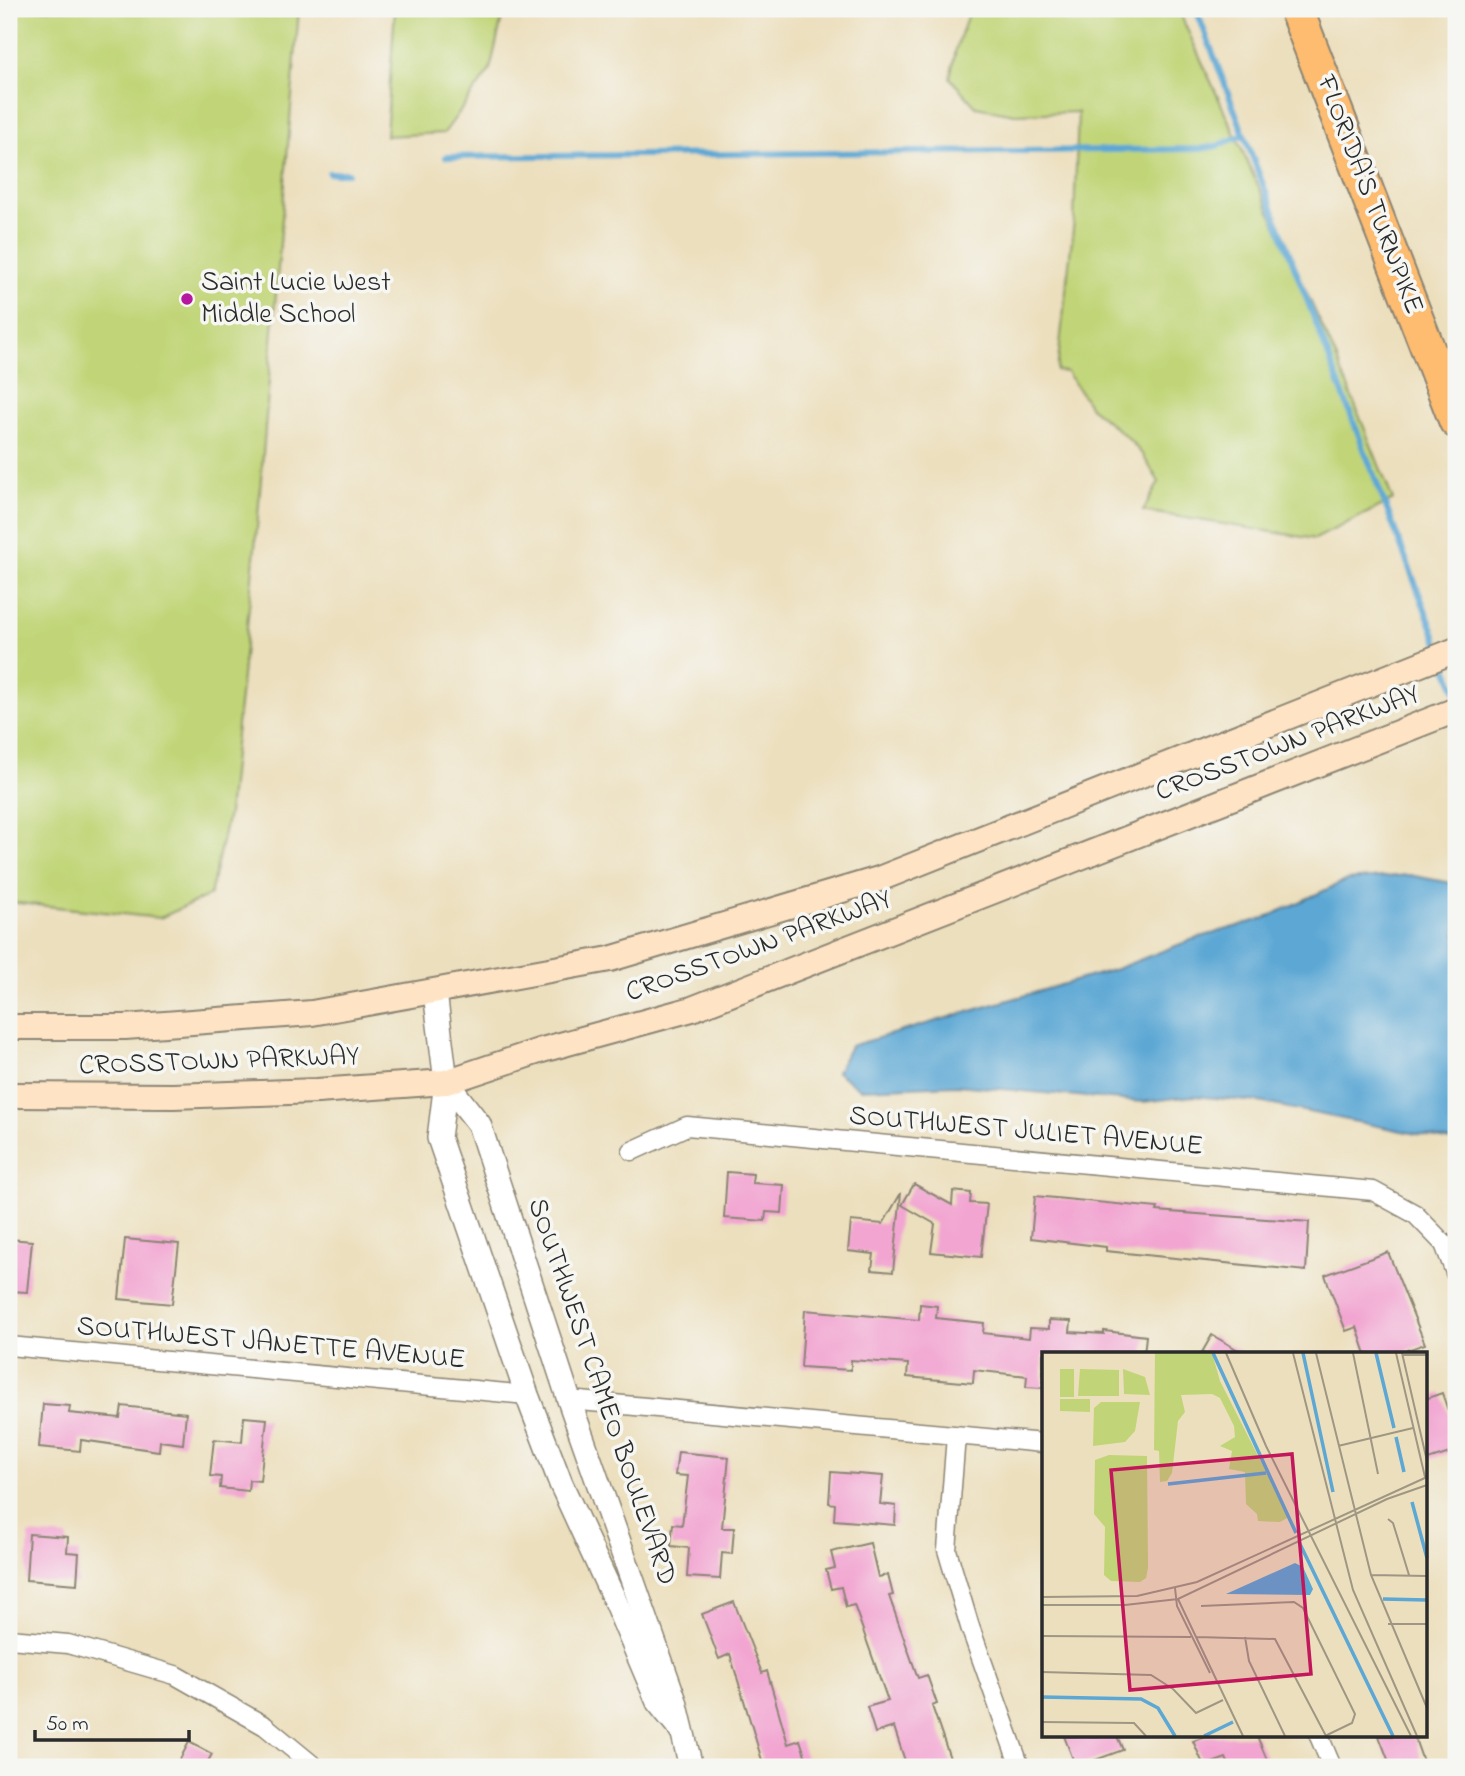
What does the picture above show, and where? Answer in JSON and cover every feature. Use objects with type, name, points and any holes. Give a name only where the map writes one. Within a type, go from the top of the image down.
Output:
[{"type":"highway","name":"FLORIDA'S TURNPIKE","points":[[1296,9],[1456,421]]},
{"type":"main road","name":"CROSSTOWN PARKWAY","points":[[9,1027],[125,1027],[312,1013],[610,960],[878,879],[1456,650]]},
{"type":"main road","name":"CROSSTOWN PARKWAY","points":[[9,1095],[199,1095],[317,1091],[446,1082],[542,1050],[692,1009],[1456,710]]},
{"type":"street","name":"SOUTHWEST CAMEO BOULEVARD","points":[[435,992],[446,1082],[439,1138],[527,1395],[561,1484],[658,1702],[681,1730]]},
{"type":"street","name":"SOUTHWEST CAMEO BOULEVARD","points":[[446,1082],[479,1124],[569,1400],[675,1701],[691,1767]]},
{"type":"street","name":"SOUTHWEST JULIET AVENUE","points":[[632,1151],[687,1126],[1373,1191],[1415,1214],[1444,1244],[1456,1275]]},
{"type":"street","name":"SOUTHWEST JANETTE AVENUE","points":[[9,1346],[527,1395]]},
{"type":"street","points":[[569,1400],[1042,1444]]},
{"type":"street","points":[[956,1436],[947,1550],[970,1626],[1020,1767]]},
{"type":"street","points":[[9,1639],[68,1644],[175,1675],[265,1726],[290,1744],[314,1767]]},
{"type":"street","points":[[1320,1738],[1332,1767]]},
{"type":"green space","name":"Saint Lucie West Middle School","points":[[9,9],[299,9],[257,528],[228,814],[210,895],[160,918],[9,902]]},
{"type":"green space","points":[[395,9],[504,9],[490,70],[444,133],[386,136]]},
{"type":"green space","points":[[970,9],[1178,9],[1335,355],[1393,500],[1315,539],[1143,511],[1159,482],[1142,454],[1127,437],[1090,407],[1067,372],[1057,371],[1074,220],[1078,112],[1015,114],[976,107],[950,78],[956,49]]},
{"type":"water","points":[[1409,875],[1451,883],[1456,891],[1456,1142],[1259,1102],[1193,1096],[1143,1102],[957,1085],[860,1089],[837,1072],[850,1046],[1116,969],[1191,940],[1265,918],[1347,880]]},
{"type":"building","points":[[727,1172],[753,1174],[752,1183],[784,1185],[782,1213],[766,1212],[765,1221],[724,1218]]},
{"type":"building","points":[[914,1184],[952,1205],[953,1191],[971,1193],[970,1203],[987,1204],[981,1257],[931,1252],[935,1224],[902,1205]]},
{"type":"building","points":[[901,1193],[893,1272],[872,1270],[874,1254],[848,1251],[851,1221],[883,1224]]},
{"type":"building","points":[[1035,1196],[1158,1208],[1157,1211],[1309,1222],[1306,1271],[1106,1251],[1106,1247],[1031,1238]]},
{"type":"building","points":[[9,1239],[32,1241],[27,1292],[9,1291]]},
{"type":"building","points":[[125,1239],[179,1244],[172,1304],[119,1299]]},
{"type":"building","points":[[1388,1252],[1425,1344],[1407,1350],[1408,1352],[1365,1352],[1357,1327],[1346,1331],[1325,1275]]},
{"type":"building","points":[[920,1304],[937,1306],[936,1318],[984,1323],[983,1333],[1029,1338],[1030,1328],[1049,1329],[1049,1320],[1071,1321],[1070,1332],[1104,1334],[1104,1331],[1146,1336],[1144,1352],[1042,1352],[1042,1388],[1026,1387],[1027,1376],[974,1370],[973,1383],[907,1377],[908,1364],[851,1360],[851,1370],[801,1367],[805,1310],[919,1320]]},
{"type":"building","points":[[1212,1335],[1242,1352],[1202,1352]]},
{"type":"building","points":[[1442,1393],[1456,1434],[1456,1451],[1426,1461],[1426,1399]]},
{"type":"building","points":[[43,1404],[70,1406],[69,1413],[120,1418],[122,1406],[186,1413],[183,1444],[160,1441],[159,1451],[81,1440],[80,1451],[39,1447]]},
{"type":"building","points":[[244,1417],[267,1419],[260,1481],[249,1480],[248,1491],[220,1488],[221,1477],[210,1476],[214,1439],[242,1442]]},
{"type":"building","points":[[678,1452],[729,1457],[722,1528],[734,1528],[732,1554],[722,1553],[720,1579],[687,1577],[689,1548],[671,1546],[673,1524],[682,1525],[688,1476],[675,1475]]},
{"type":"building","points":[[831,1472],[883,1476],[880,1504],[896,1506],[895,1525],[834,1520],[835,1504],[829,1503]]},
{"type":"building","points":[[29,1534],[68,1537],[67,1552],[79,1553],[77,1584],[26,1580]]},
{"type":"building","points":[[870,1543],[878,1577],[888,1575],[893,1595],[889,1596],[918,1678],[927,1675],[937,1704],[932,1706],[953,1767],[907,1767],[894,1727],[875,1733],[867,1707],[888,1701],[854,1605],[846,1607],[841,1587],[831,1589],[826,1570],[835,1568],[831,1552]]},
{"type":"building","points":[[734,1602],[762,1673],[767,1671],[788,1744],[800,1740],[809,1767],[764,1767],[730,1654],[719,1659],[702,1614]]},
{"type":"building","points":[[1065,1738],[1118,1738],[1123,1750],[1076,1767]]},
{"type":"building","points":[[1202,1738],[1258,1738],[1270,1767],[1230,1767],[1226,1758],[1204,1766],[1193,1741]]},
{"type":"building","points":[[1380,1738],[1415,1738],[1425,1767],[1391,1767]]},
{"type":"building","points":[[189,1742],[212,1754],[205,1767],[176,1767]]},
{"type":"waterway","points":[[1196,9],[1441,651]]},
{"type":"waterway","points":[[446,157],[1200,149],[1217,146],[1243,135]]},
{"type":"waterway","points":[[329,173],[348,173]]},
{"type":"waterway","points":[[1445,661],[1456,692]]},
{"type":"place","name":"Saint Lucie West Middle School","points":[[187,299]]}]
